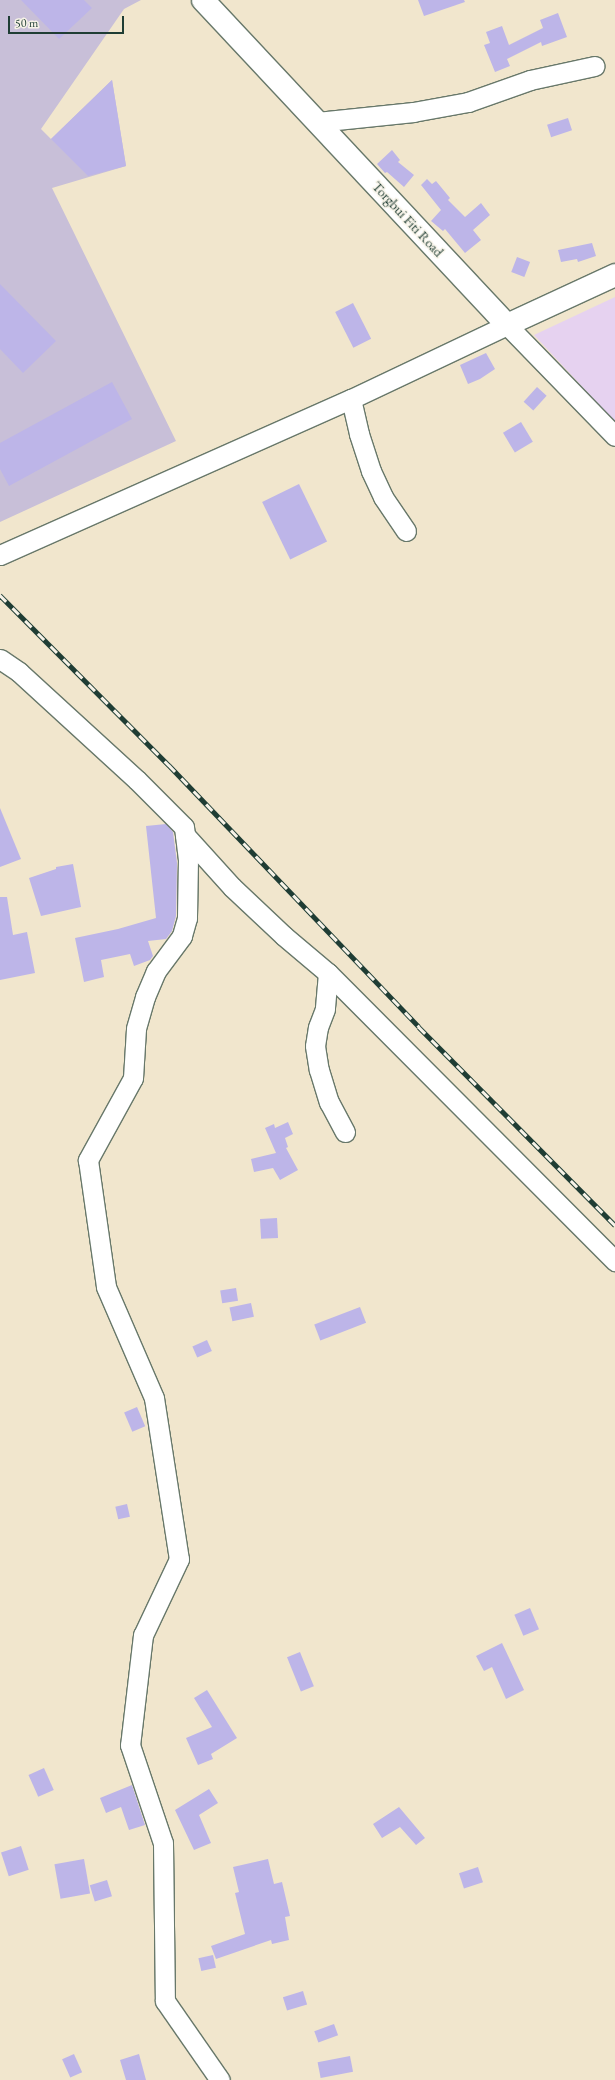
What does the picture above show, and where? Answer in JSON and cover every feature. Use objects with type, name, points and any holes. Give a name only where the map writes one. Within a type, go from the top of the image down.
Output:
[{"type":"street","name":"Torgbui Fiti Road","points":[[202,0],[507,325],[615,436]]},
{"type":"street","points":[[317,122],[413,112],[468,102],[530,80],[595,66]]},
{"type":"street","points":[[0,555],[351,399],[615,275]]},
{"type":"street","points":[[351,399],[370,471],[383,497],[406,531]]},
{"type":"street","points":[[0,658],[19,672],[137,780],[184,827],[188,859],[187,918],[182,936],[156,971],[145,997],[136,1030],[133,1078],[88,1160],[106,1287],[154,1398],[179,1559],[143,1635],[130,1744],[163,1843],[165,2001],[220,2080]]},
{"type":"street","points":[[185,835],[232,887],[284,936],[328,973],[615,1261]]},
{"type":"street","points":[[328,973],[325,1009],[318,1027],[315,1046],[319,1070],[329,1102],[345,1132]]},
{"type":"shaded area","points":[[0,0],[141,0],[124,9],[41,129],[51,139],[112,80],[126,166],[52,188],[176,441],[0,522]]},
{"type":"shaded area","points":[[615,297],[615,422],[534,335]]},
{"type":"building","points":[[21,0],[84,0],[92,8],[59,39]]},
{"type":"building","points":[[418,0],[464,0],[465,2],[424,16]]},
{"type":"building","points":[[558,13],[567,37],[542,46],[541,42],[507,59],[510,66],[495,72],[484,45],[490,43],[486,32],[502,26],[509,45],[543,28],[540,20]]},
{"type":"building","points":[[112,80],[126,166],[88,176],[51,139]]},
{"type":"building","points":[[568,118],[572,130],[551,137],[547,125]]},
{"type":"building","points":[[392,150],[400,160],[398,162],[414,175],[404,187],[387,172],[385,173],[377,164]]},
{"type":"building","points":[[427,179],[432,184],[436,181],[450,198],[448,200],[465,217],[481,203],[490,215],[473,230],[481,240],[465,253],[445,229],[443,231],[431,221],[441,210],[421,185]]},
{"type":"building","points":[[592,243],[596,256],[578,262],[577,259],[561,262],[558,250]]},
{"type":"building","points":[[517,257],[530,262],[524,277],[511,272]]},
{"type":"building","points":[[0,284],[56,341],[23,373],[0,349]]},
{"type":"building","points":[[353,303],[371,339],[353,348],[335,312]]},
{"type":"building","points":[[486,353],[495,369],[480,379],[468,384],[460,365]]},
{"type":"building","points":[[112,382],[132,419],[9,486],[0,469],[0,443]]},
{"type":"building","points":[[537,387],[547,396],[533,411],[524,402]]},
{"type":"building","points":[[521,422],[533,442],[515,453],[503,433]]},
{"type":"building","points":[[299,484],[327,542],[290,559],[262,502]]},
{"type":"building","points":[[0,808],[21,859],[0,867]]},
{"type":"building","points":[[166,824],[173,832],[177,863],[176,916],[172,931],[166,939],[148,941],[153,956],[150,960],[134,966],[130,954],[101,960],[104,977],[84,982],[75,938],[118,929],[156,918],[146,826]]},
{"type":"building","points":[[73,864],[81,907],[41,916],[29,878],[56,869],[56,867]]},
{"type":"building","points":[[0,897],[7,897],[13,935],[27,932],[35,973],[0,980]]},
{"type":"building","points":[[288,1122],[293,1134],[285,1138],[288,1147],[286,1148],[298,1170],[280,1180],[273,1168],[254,1172],[251,1159],[276,1153],[265,1128],[274,1124],[275,1128]]},
{"type":"building","points":[[277,1218],[278,1238],[261,1239],[260,1219]]},
{"type":"building","points":[[236,1288],[238,1301],[222,1303],[220,1291]]},
{"type":"building","points":[[251,1303],[254,1317],[232,1321],[229,1308]]},
{"type":"building","points":[[360,1307],[366,1323],[320,1340],[314,1325]]},
{"type":"building","points":[[207,1340],[212,1351],[197,1357],[192,1347]]},
{"type":"building","points":[[137,1407],[145,1426],[132,1432],[124,1412]]},
{"type":"building","points":[[127,1504],[130,1517],[118,1519],[115,1507]]},
{"type":"building","points":[[530,1608],[539,1629],[523,1636],[514,1615]]},
{"type":"building","points":[[502,1643],[524,1690],[506,1699],[492,1667],[484,1671],[476,1656]]},
{"type":"building","points":[[300,1652],[314,1686],[301,1692],[287,1657]]},
{"type":"building","points":[[207,1690],[237,1738],[211,1754],[213,1759],[198,1765],[186,1738],[212,1727],[194,1698]]},
{"type":"building","points":[[44,1768],[54,1790],[38,1797],[28,1775]]},
{"type":"building","points":[[132,1785],[145,1825],[129,1830],[121,1807],[106,1813],[100,1798]]},
{"type":"building","points":[[209,1789],[218,1803],[199,1815],[211,1843],[194,1850],[175,1810]]},
{"type":"building","points":[[399,1807],[425,1838],[416,1845],[400,1827],[382,1838],[373,1824]]},
{"type":"building","points":[[21,1846],[29,1870],[9,1876],[1,1852]]},
{"type":"building","points":[[84,1859],[90,1893],[61,1899],[54,1864]]},
{"type":"building","points":[[268,1859],[274,1884],[282,1882],[290,1916],[285,1917],[289,1940],[272,1944],[271,1940],[216,1959],[211,1946],[245,1934],[235,1893],[239,1892],[233,1867]]},
{"type":"building","points":[[478,1867],[483,1882],[464,1888],[459,1873]]},
{"type":"building","points":[[107,1880],[112,1896],[95,1902],[90,1885]]},
{"type":"building","points":[[213,1955],[216,1968],[201,1971],[198,1958]]},
{"type":"building","points":[[303,1991],[307,2004],[287,2011],[283,1997]]},
{"type":"building","points":[[334,2024],[338,2035],[318,2042],[314,2031]]},
{"type":"building","points":[[74,2054],[82,2072],[70,2078],[62,2059]]},
{"type":"building","points":[[139,2054],[146,2080],[126,2080],[120,2060]]},
{"type":"building","points":[[350,2056],[353,2072],[321,2078],[318,2062]]},
{"type":"railway","points":[[0,595],[169,765],[419,1027],[615,1225]]}]
